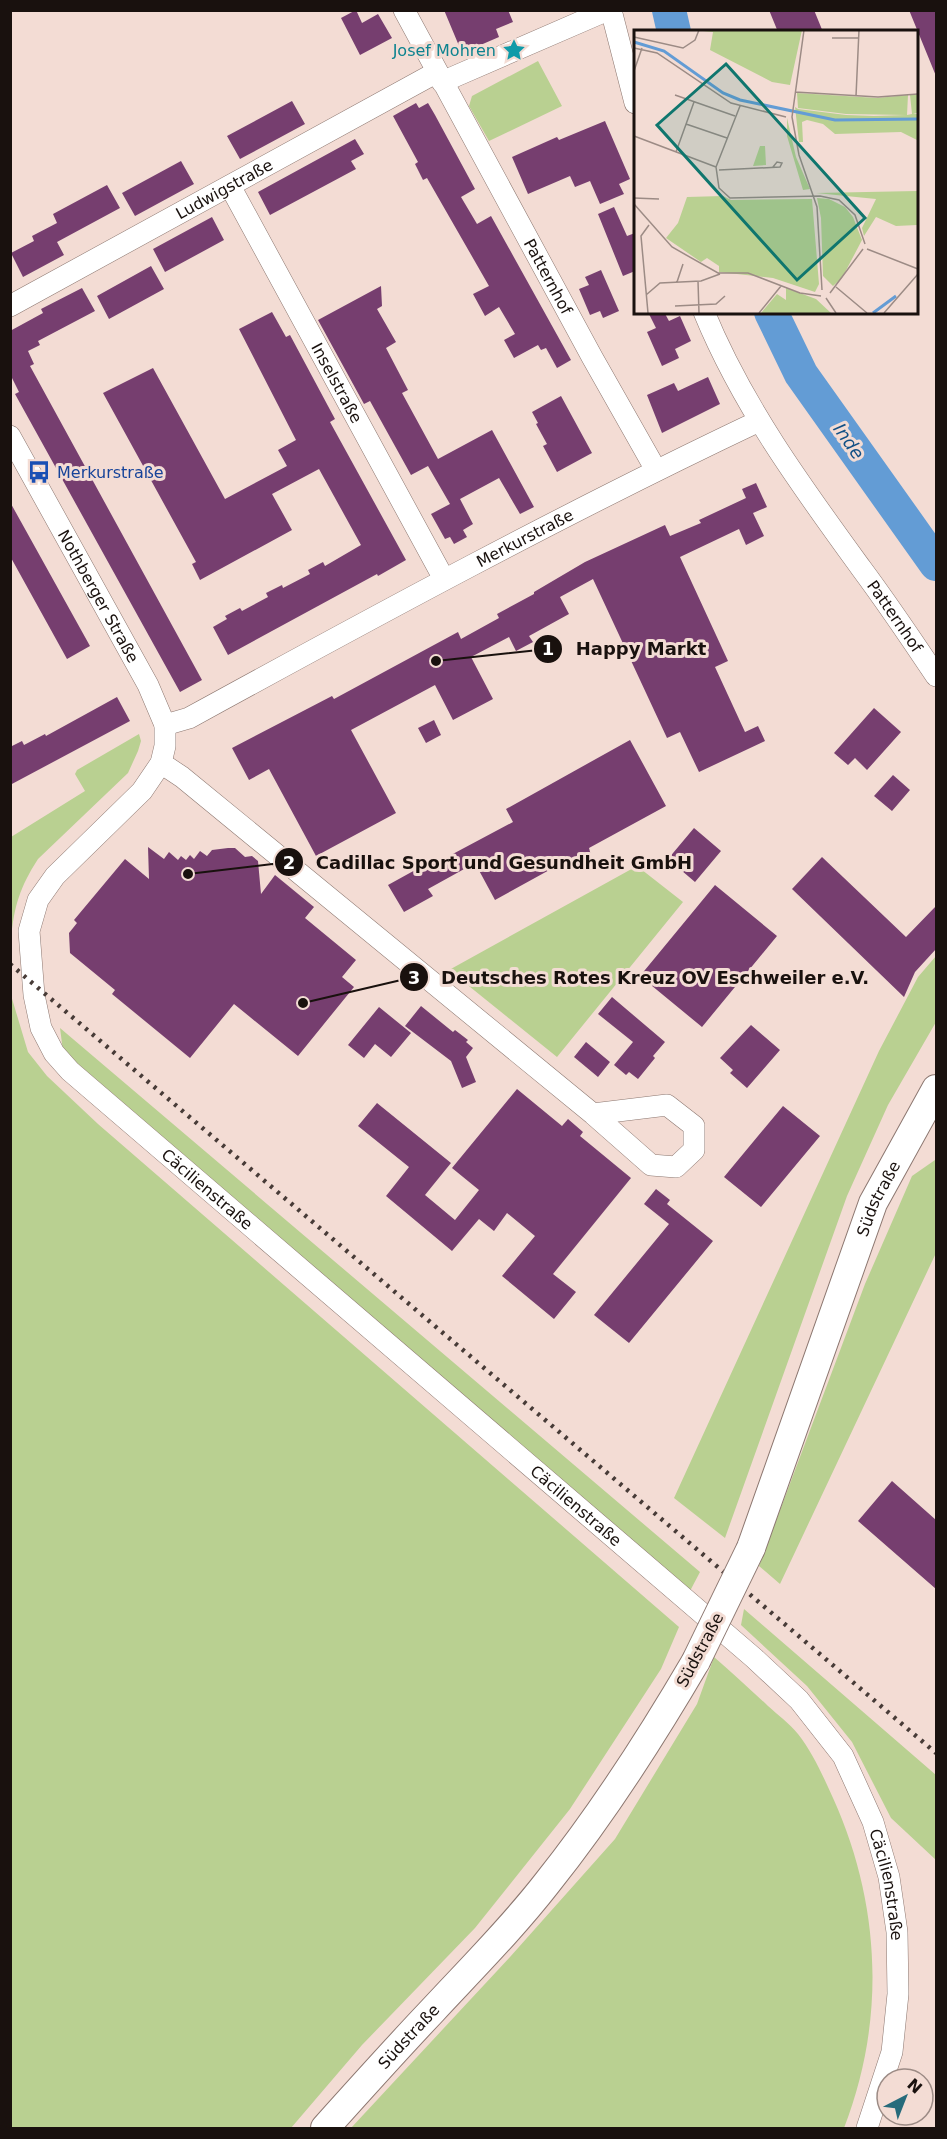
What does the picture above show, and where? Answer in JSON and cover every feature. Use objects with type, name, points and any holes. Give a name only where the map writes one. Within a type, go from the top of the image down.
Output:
[{"type":"main road","name":"Südstraße","points":[[325,2128],[497,1942],[546,1885],[592,1824],[658,1725],[696,1661],[751,1548],[873,1203],[936,1089]]},
{"type":"street","name":"Patternhof","points":[[404,10],[656,470]]},
{"type":"street","points":[[440,77],[609,10],[634,99]]},
{"type":"street","name":"Ludwigstraße","points":[[10,306],[230,186],[440,77]]},
{"type":"street","name":"Inselstraße","points":[[230,186],[444,579]]},
{"type":"street","name":"Patternhof","points":[[705,314],[715,339],[759,421],[795,477],[936,676]]},
{"type":"street","name":"Merkurstraße","points":[[165,725],[189,718],[444,579],[656,470],[759,421]]},
{"type":"street","name":"Nothberger Straße","points":[[10,436],[148,685],[165,725],[165,746],[161,763],[142,791],[55,876],[38,900],[29,931],[34,995]]},
{"type":"street","points":[[161,763],[191,785],[592,1114]]},
{"type":"street","name":"Cäcilienstraße","points":[[34,995],[41,1028],[54,1053],[70,1071],[754,1658],[799,1700],[843,1756],[873,1822],[889,1877],[897,1932],[898,1994],[892,2052],[867,2128]]},
{"type":"green space","points":[[538,61],[562,106],[489,141],[469,106],[472,96]]},
{"type":"green space","points":[[139,734],[141,741],[128,773],[38,859],[19,897],[11,939],[11,837],[85,791],[75,774],[77,770]]},
{"type":"green space","points":[[637,866],[683,902],[557,1057],[449,970]]},
{"type":"green space","points":[[936,956],[936,1022],[888,1105],[847,1196],[725,1538],[674,1498],[879,1051],[918,977]]},
{"type":"green space","points":[[10,992],[28,1052],[47,1076],[98,1124],[679,1627],[661,1669],[570,1809],[475,1928],[362,2045],[291,2128],[11,2128]]},
{"type":"green space","points":[[60,1028],[700,1572],[690,1591],[63,1051]]},
{"type":"green space","points":[[935,1160],[936,1253],[780,1584],[759,1566],[865,1284],[912,1176]]},
{"type":"green space","points":[[744,1609],[936,1775],[936,1860],[891,1818],[852,1742],[807,1686],[741,1625]]},
{"type":"green space","points":[[714,1657],[795,1730],[803,1741],[833,1798],[849,1838],[861,1879],[869,1921],[872,2004],[867,2046],[858,2087],[844,2128],[351,2128],[510,1957],[615,1839],[697,1704]]},
{"type":"building","points":[[356,10],[362,23],[378,14],[392,38],[360,55],[341,18]]},
{"type":"building","points":[[444,10],[508,10],[513,22],[496,29],[499,37],[462,53]]},
{"type":"building","points":[[769,10],[814,10],[822,30],[777,30]]},
{"type":"building","points":[[909,10],[936,10],[936,76]]},
{"type":"building","points":[[292,101],[305,124],[240,159],[227,136]]},
{"type":"building","points":[[416,103],[419,108],[428,103],[475,189],[461,197],[477,224],[491,216],[571,360],[557,368],[546,348],[541,350],[538,345],[514,358],[504,340],[515,334],[499,307],[485,316],[473,294],[489,286],[427,178],[423,180],[415,164],[418,162],[393,116]]},
{"type":"building","points":[[605,121],[630,179],[619,184],[624,194],[600,204],[590,181],[575,187],[570,176],[528,194],[512,157],[557,137],[559,140]]},
{"type":"building","points":[[355,139],[364,154],[351,161],[356,169],[270,215],[258,192]]},
{"type":"building","points":[[181,161],[194,184],[135,216],[122,193]]},
{"type":"building","points":[[107,185],[120,208],[57,242],[64,255],[23,277],[11,253],[34,241],[32,236],[57,223],[53,214]]},
{"type":"building","points":[[614,207],[627,236],[634,233],[634,271],[623,276],[598,214]]},
{"type":"building","points":[[212,217],[224,240],[165,272],[153,249]]},
{"type":"building","points":[[151,266],[164,289],[109,319],[97,296]]},
{"type":"building","points":[[601,270],[619,311],[603,318],[600,311],[590,315],[579,289],[589,285],[585,277]]},
{"type":"building","points":[[381,286],[382,306],[377,309],[396,342],[386,348],[408,390],[402,393],[438,459],[492,430],[534,507],[520,514],[499,478],[460,499],[473,524],[463,530],[467,537],[454,544],[450,537],[445,539],[431,514],[450,504],[428,466],[411,475],[370,401],[364,404],[318,320]]},
{"type":"building","points":[[82,288],[95,311],[38,341],[40,345],[28,351],[34,364],[30,366],[202,680],[180,692],[15,394],[19,392],[10,374],[10,331],[43,313],[41,309]]},
{"type":"building","points":[[272,312],[286,337],[290,335],[335,419],[330,422],[406,560],[228,655],[213,627],[227,619],[225,616],[240,608],[242,611],[268,597],[266,593],[282,585],[283,588],[310,574],[308,570],[323,562],[325,566],[361,545],[319,469],[272,494],[292,530],[200,580],[192,564],[196,562],[103,393],[153,368],[225,499],[287,466],[278,450],[296,440],[239,329]]},
{"type":"building","points":[[649,314],[665,314],[669,321],[680,316],[691,341],[675,349],[679,358],[662,366],[647,332],[656,328]]},
{"type":"building","points":[[708,377],[720,404],[662,433],[647,395],[674,383],[678,391]]},
{"type":"building","points":[[561,396],[592,453],[557,472],[543,446],[547,444],[532,412]]},
{"type":"building","points":[[756,483],[767,507],[753,513],[764,536],[746,545],[739,529],[680,557],[728,661],[715,667],[745,732],[758,726],[765,741],[699,772],[680,732],[667,738],[593,579],[560,597],[569,614],[529,636],[533,642],[516,651],[509,637],[471,657],[493,699],[453,720],[435,685],[351,730],[396,813],[316,856],[269,769],[249,780],[232,748],[332,696],[334,699],[458,632],[461,639],[499,618],[497,614],[585,562],[665,525],[670,536],[701,523],[699,520],[746,498],[742,489]]},
{"type":"building","points":[[10,502],[90,646],[67,659],[10,556]]},
{"type":"building","points":[[117,697],[130,721],[10,785],[10,747],[22,741],[24,745],[45,734],[46,736]]},
{"type":"building","points":[[874,708],[901,732],[867,770],[855,758],[848,765],[834,753]]},
{"type":"building","points":[[434,720],[441,735],[426,743],[418,728]]},
{"type":"building","points":[[630,740],[666,806],[589,848],[592,859],[588,868],[579,866],[573,857],[495,900],[475,863],[428,889],[433,896],[404,912],[388,885],[417,869],[419,872],[513,822],[506,809]]},
{"type":"building","points":[[893,775],[910,790],[892,811],[874,796]]},
{"type":"building","points":[[694,828],[721,851],[695,882],[668,859]]},
{"type":"building","points":[[148,847],[164,859],[169,852],[178,860],[181,856],[186,860],[190,855],[194,859],[200,851],[207,856],[212,850],[228,848],[235,848],[245,857],[252,856],[258,861],[261,894],[275,875],[314,907],[305,918],[356,960],[342,977],[354,987],[298,1056],[234,1004],[190,1058],[112,994],[115,990],[70,953],[69,933],[77,923],[74,920],[125,859],[149,879]]},
{"type":"building","points":[[822,857],[906,937],[936,906],[936,949],[915,972],[904,997],[792,889]]},
{"type":"building","points":[[715,885],[777,936],[702,1027],[640,976]]},
{"type":"building","points":[[612,997],[665,1042],[638,1079],[629,1072],[626,1075],[614,1065],[633,1042],[598,1014]]},
{"type":"building","points":[[421,1006],[453,1032],[455,1030],[468,1040],[466,1042],[473,1048],[466,1057],[476,1082],[462,1088],[451,1061],[405,1026]]},
{"type":"building","points":[[379,1007],[411,1033],[391,1057],[375,1044],[364,1058],[348,1045]]},
{"type":"building","points":[[751,1025],[780,1050],[747,1088],[730,1073],[733,1070],[720,1058]]},
{"type":"building","points":[[586,1042],[610,1062],[598,1077],[574,1057]]},
{"type":"building","points":[[517,1089],[562,1126],[568,1119],[583,1132],[580,1136],[631,1178],[553,1274],[576,1292],[554,1319],[502,1276],[535,1236],[507,1213],[494,1231],[479,1219],[452,1251],[386,1196],[409,1167],[358,1126],[377,1103],[451,1163],[425,1195],[455,1220],[479,1190],[452,1168]]},
{"type":"building","points":[[783,1106],[820,1136],[761,1207],[724,1177]]},
{"type":"building","points":[[656,1189],[670,1200],[667,1204],[713,1241],[629,1343],[594,1315],[669,1224],[644,1204]]},
{"type":"building","points":[[892,1481],[936,1520],[936,1589],[858,1521]]},
{"type":"waterway","name":"Inde","points":[[669,10],[674,30]]},
{"type":"waterway","name":"Inde","points":[[772,314],[801,374],[936,564]]},
{"type":"railway","points":[[10,964],[936,1753]]},
{"type":"place","name":"Josef Mohren","points":[[514,50]]},
{"type":"place","name":"Merkurstraße","points":[[39,472]]},
{"type":"place","name":"Happy Markt","points":[[436,661]]},
{"type":"place","name":"Cadillac Sport und Gesundheit GmbH","points":[[188,874]]},
{"type":"place","name":"Deutsches Rotes Kreuz OV Eschweiler e.V.","points":[[303,1003]]}]
